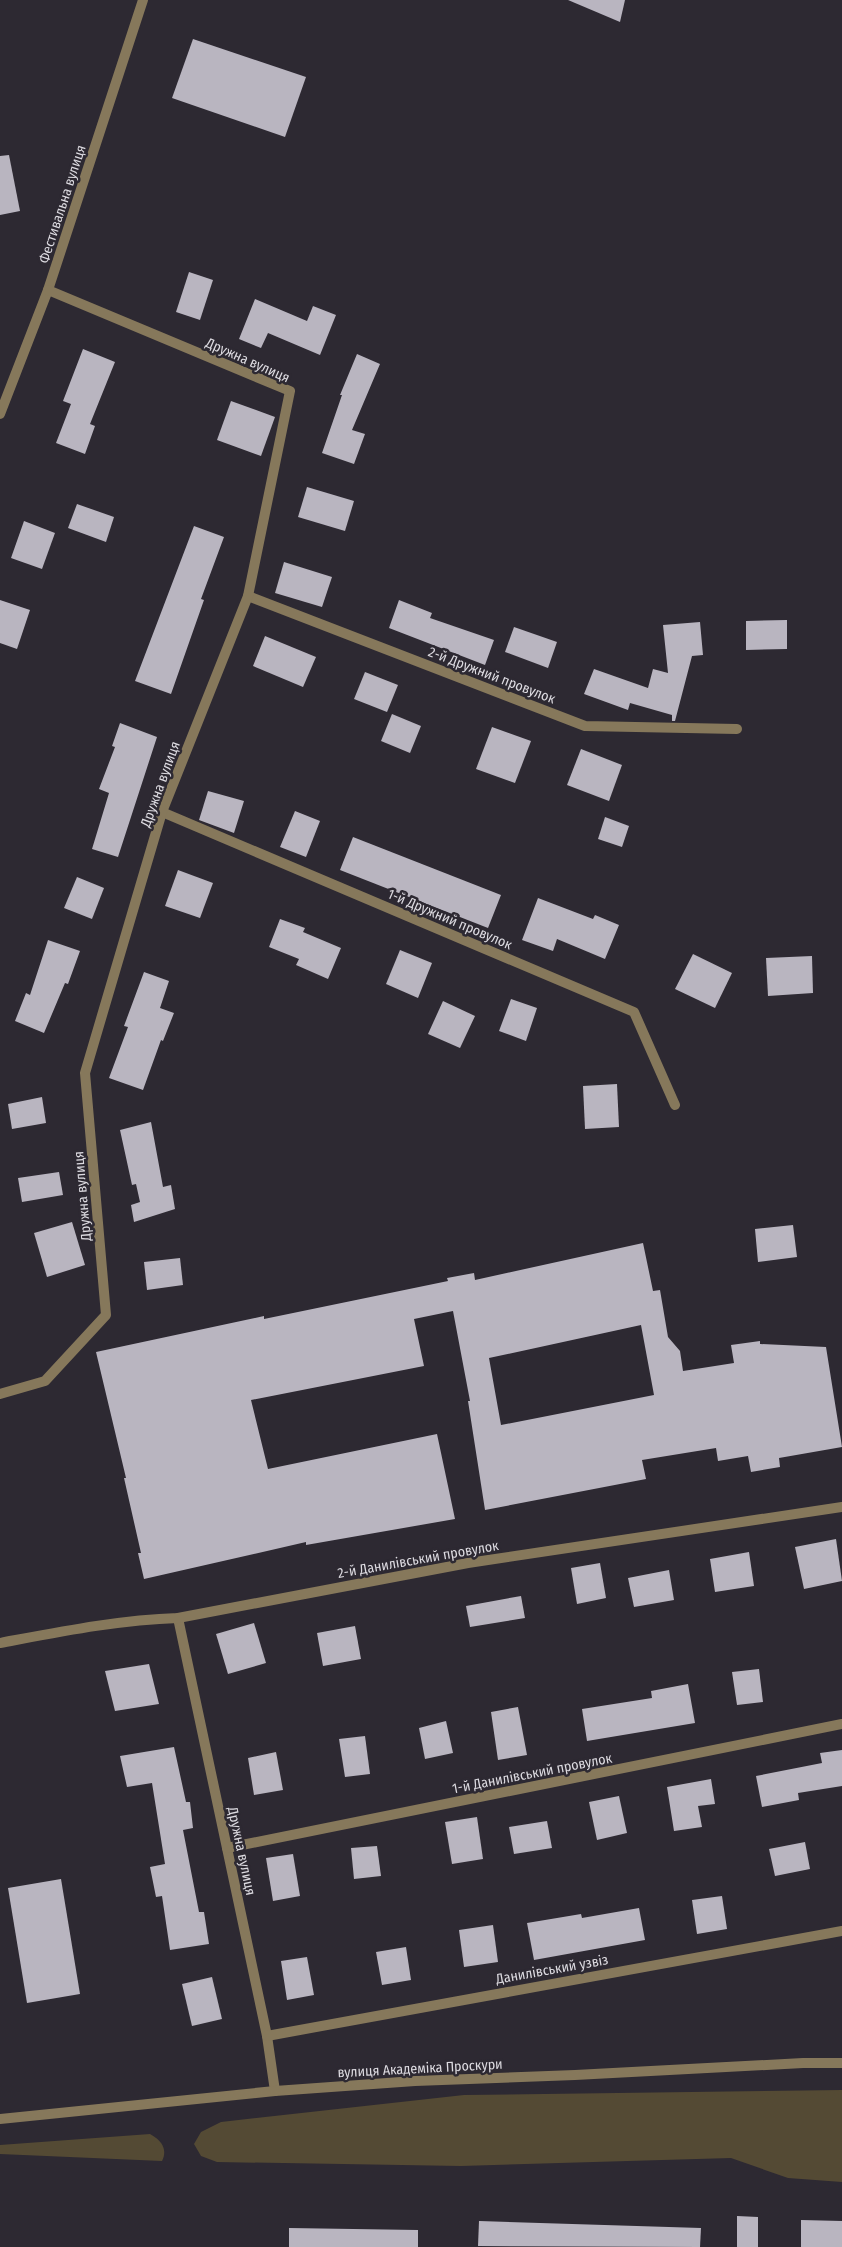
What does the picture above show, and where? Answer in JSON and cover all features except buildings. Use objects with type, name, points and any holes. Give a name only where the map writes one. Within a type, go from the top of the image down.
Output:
[{"type":"street","name":"Фестивальна вулиця","points":[[0,414],[48,290],[143,0]]},
{"type":"street","name":"Дружна вулиця","points":[[0,1394],[45,1381],[106,1315],[85,1073],[162,812],[248,596],[290,391],[48,290]]},
{"type":"street","name":"2-й Дружний провулок","points":[[248,596],[585,726],[737,729]]},
{"type":"street","name":"1-й Дружний провулок","points":[[162,812],[634,1012],[674,1105]]},
{"type":"street","name":"2-й Данилівський провулок","points":[[0,1643],[111,1623],[140,1619],[178,1618],[468,1563],[842,1506]]},
{"type":"street","name":"Дружна вулиця","points":[[178,1618],[267,2036],[275,2091]]},
{"type":"street","name":"1-й Данилівський провулок","points":[[227,1848],[842,1724]]},
{"type":"street","name":"Данилівський узвіз","points":[[267,2036],[842,1931]]},
{"type":"street","name":"вулиця Академіка Проскури","points":[[0,2119],[275,2091],[415,2080],[575,2075],[803,2063],[842,2063]]},
{"type":"shaded area","points":[[842,2090],[842,2182],[788,2178],[731,2158],[461,2166],[217,2162],[201,2156],[194,2144],[201,2132],[221,2122],[464,2095]]},
{"type":"shaded area","points":[[150,2134],[157,2139],[164,2149],[162,2161],[0,2154],[0,2145]]}]
